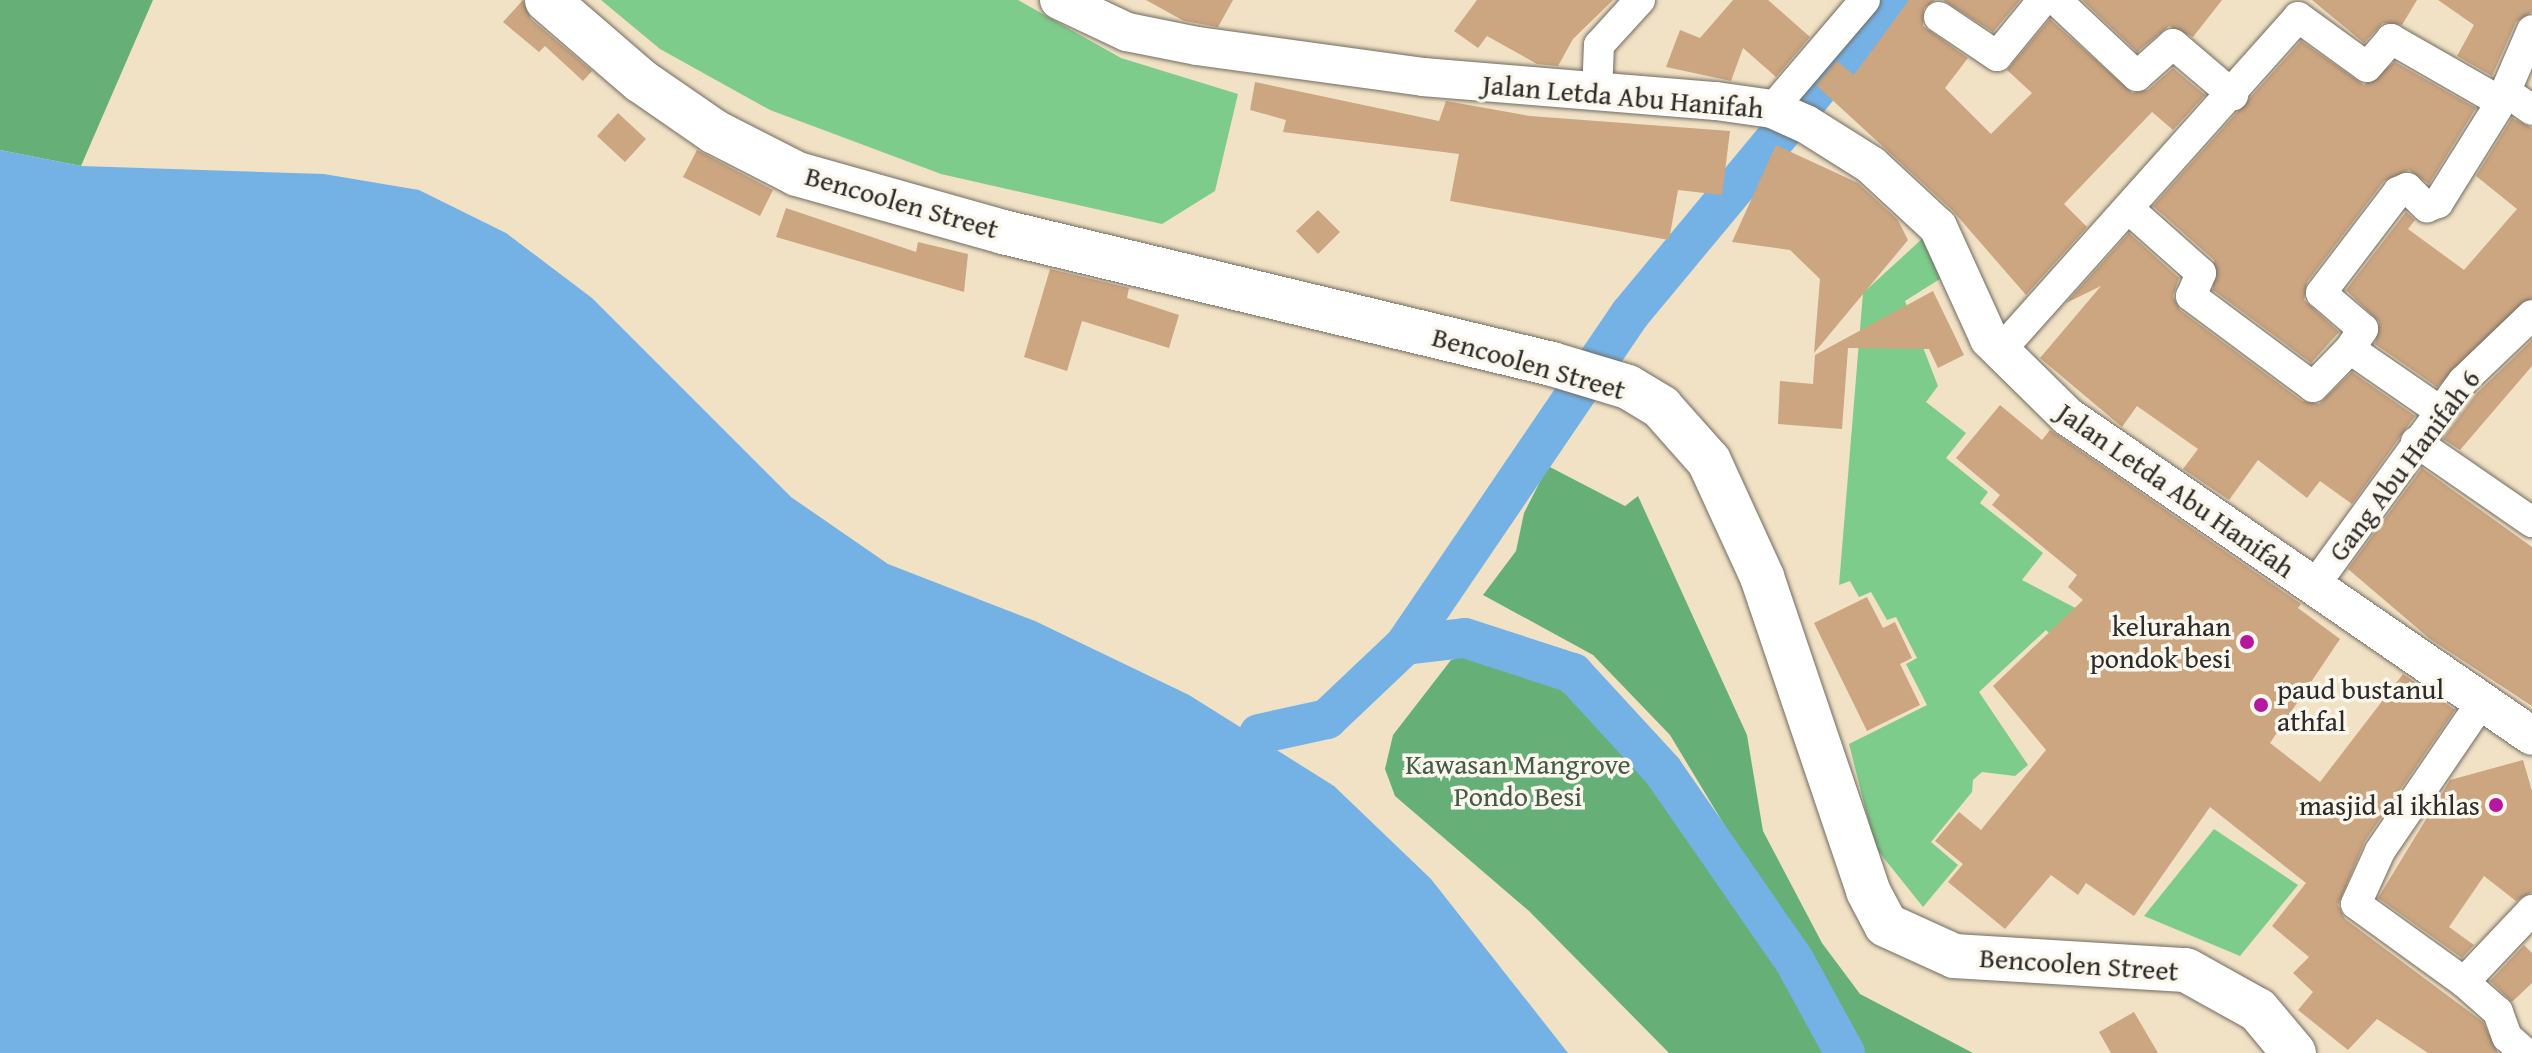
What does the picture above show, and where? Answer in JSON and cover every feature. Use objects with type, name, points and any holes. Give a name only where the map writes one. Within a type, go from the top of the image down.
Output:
[{"type":"main road","name":"Bencoolen Street","points":[[570,7],[715,132],[797,174],[1003,232],[1552,364],[1628,387],[1679,424],[1720,482],[1785,636],[1862,876],[1886,925],[1954,956],[2186,970],[2258,1010],[2294,1053]]},
{"type":"street","name":"Jalan Letda Abu Hanifah","points":[[1059,0],[1127,32],[1197,46],[1786,115],[1880,172],[1938,227],[1999,352],[2107,447],[2481,703],[2529,729]]},
{"type":"street","points":[[1597,94],[1599,45],[1640,0]]},
{"type":"street","points":[[1786,115],[1865,0]]},
{"type":"street","points":[[1939,17],[1997,56],[2043,0]]},
{"type":"street","points":[[2056,0],[2137,76],[2173,44],[2233,95]]},
{"type":"street","points":[[1999,352],[2233,95],[2298,17],[2367,67],[2388,38],[2532,110]]},
{"type":"street","points":[[2130,210],[2201,273],[2191,296],[2313,387],[2350,349],[2363,329],[2322,298],[2323,289],[2398,192],[2407,188],[2427,207],[2438,203],[2503,97],[2532,30]]},
{"type":"street","name":"Gang Abu Hanifah 6","points":[[2314,586],[2440,411],[2532,315]]},
{"type":"street","points":[[2350,349],[2440,411]]},
{"type":"street","points":[[2416,442],[2532,522]]},
{"type":"street","points":[[2481,703],[2380,851],[2356,904],[2464,982],[2498,1012],[2507,1037],[2525,1053]]},
{"type":"street","points":[[2464,982],[2532,910]]},
{"type":"green space","points":[[0,0],[153,0],[81,166],[0,150]]},
{"type":"green space","points":[[601,0],[1018,0],[1121,58],[1238,94],[1215,191],[1162,224],[941,174],[770,110],[660,49]]},
{"type":"green space","points":[[1923,238],[1943,277],[1905,301],[1938,386],[1926,402],[1966,433],[1946,458],[1988,492],[1980,503],[2043,553],[2022,580],[2085,613],[2077,663],[2046,630],[1979,692],[2028,765],[2015,776],[1982,772],[1973,780],[1972,792],[1931,842],[1958,865],[1923,907],[1875,847],[1849,744],[1927,705],[1906,664],[1917,658],[1896,617],[1887,620],[1871,592],[1859,597],[1850,581],[1839,585],[1863,293]]},
{"type":"green space","name":"Kawasan Mangrove Pondo Besi","points":[[1548,466],[1625,506],[1638,496],[1747,735],[1763,831],[1822,943],[1860,994],[1973,1053],[1862,1053],[1670,735],[1593,655],[1483,595],[1516,551],[1524,513]]},
{"type":"green space","name":"Kawasan Mangrove Pondo Besi","points":[[1464,656],[1538,672],[1589,712],[1671,806],[1836,1053],[1669,1053],[1529,911],[1395,796],[1385,769],[1393,735],[1451,660]]},
{"type":"green space","points":[[2214,829],[2298,885],[2240,956],[2144,916]]},
{"type":"water","points":[[0,150],[81,166],[324,174],[419,190],[506,233],[592,298],[791,497],[888,564],[1035,621],[1189,695],[1334,786],[1431,879],[1568,1053],[0,1053]]},
{"type":"building","points":[[523,0],[531,19],[592,71],[583,81],[545,46],[539,52],[503,22]]},
{"type":"building","points":[[1146,0],[1233,0],[1218,27],[1184,21]]},
{"type":"building","points":[[1477,0],[1613,0],[1573,39],[1558,66],[1537,64],[1487,36],[1478,48],[1454,31]]},
{"type":"building","points":[[1733,0],[1768,0],[1810,37],[1776,77],[1743,48],[1731,81],[1666,67],[1680,30],[1700,38]]},
{"type":"building","points":[[1909,0],[1935,0],[1924,8],[1923,26],[1968,58],[1945,88],[1991,134],[2032,93],[2007,70],[2050,19],[2132,93],[2148,90],[2173,68],[2205,95],[2173,130],[2152,112],[2064,204],[2087,227],[2026,295],[1953,211],[1816,85],[1837,61],[1854,75]]},
{"type":"building","points":[[1943,0],[2020,0],[1993,32]]},
{"type":"building","points":[[2082,0],[2222,0],[2193,37],[2169,26],[2137,52]]},
{"type":"building","points":[[2312,0],[2417,0],[2402,25],[2383,23],[2364,43]]},
{"type":"building","points":[[2438,0],[2532,0],[2532,12],[2516,22],[2492,76],[2457,56],[2474,25]]},
{"type":"building","points":[[2301,41],[2364,85],[2395,62],[2476,108],[2429,184],[2409,170],[2384,181],[2307,282],[2304,300],[2339,332],[2311,363],[2213,290],[2214,260],[2153,206]]},
{"type":"building","points":[[1255,82],[1439,121],[1446,101],[1530,116],[1730,131],[1722,195],[1678,190],[1669,240],[1450,201],[1459,154],[1283,132],[1286,120],[1250,110]]},
{"type":"building","points":[[618,113],[646,139],[625,162],[597,136]]},
{"type":"building","points":[[2512,118],[2532,128],[2532,298],[2437,387],[2375,344],[2379,322],[2346,290],[2406,212],[2415,220],[2408,229],[2464,270],[2517,209],[2476,176]]},
{"type":"building","points":[[1776,145],[1858,183],[1898,220],[1908,240],[1814,353],[1820,279],[1790,250],[1732,242]]},
{"type":"building","points":[[697,150],[773,190],[760,216],[683,177]]},
{"type":"building","points":[[786,208],[916,252],[918,242],[968,254],[964,292],[776,237]]},
{"type":"building","points":[[1318,210],[1340,232],[1318,254],[1296,231]]},
{"type":"building","points":[[2129,233],[2179,278],[2173,296],[2180,310],[2302,401],[2319,404],[2352,372],[2415,416],[2352,504],[2320,481],[2307,498],[2258,460],[2229,500],[2183,469],[2198,449],[2137,406],[2122,427],[2040,358],[2101,286],[2066,303]]},
{"type":"building","points":[[1050,269],[1129,288],[1127,298],[1179,315],[1169,348],[1082,321],[1067,371],[1024,357]]},
{"type":"building","points":[[1933,291],[1964,355],[1938,368],[1929,349],[1848,348],[1842,429],[1778,424],[1780,381],[1813,384],[1815,355]]},
{"type":"building","points":[[2532,340],[2532,366],[2460,450],[2443,439],[2477,393]]},
{"type":"building","points":[[2000,405],[2042,440],[2050,430],[2301,604],[2298,608],[2340,639],[2270,743],[2320,782],[2403,674],[2455,710],[2365,841],[2338,905],[2345,919],[2483,1022],[2498,1053],[2428,1053],[2377,1019],[2348,1050],[2298,1010],[2313,992],[2293,973],[2309,957],[2272,926],[2306,883],[2210,807],[2134,916],[2086,883],[2078,895],[2051,875],[2005,929],[1948,882],[1963,864],[1935,841],[1959,812],[1981,830],[2046,750],[1993,686],[2083,600],[2068,587],[2077,575],[1992,505],[2000,495],[1956,458]]},
{"type":"building","points":[[2422,468],[2532,547],[2532,706],[2430,639],[2348,569]]},
{"type":"building","points":[[1867,597],[1883,628],[1895,622],[1912,658],[1900,664],[1920,705],[1867,731],[1814,623]]},
{"type":"building","points":[[2523,760],[2532,791],[2532,892],[2516,901],[2484,876],[2449,927],[2474,945],[2462,958],[2378,898],[2450,780]]},
{"type":"building","points":[[2524,945],[2532,953],[2532,983],[2512,1002],[2490,981]]},
{"type":"building","points":[[2134,1012],[2158,1053],[2111,1053],[2099,1032]]},
{"type":"waterway","points":[[1259,734],[1327,719],[1405,645],[1630,314],[1891,0]]},
{"type":"waterway","points":[[1405,645],[1465,638],[1573,673],[1663,771],[1794,960],[1845,1053]]},
{"type":"place","name":"kelurahan pondok besi","points":[[2247,642]]},
{"type":"place","name":"paud bustanul athfal","points":[[2261,705]]},
{"type":"place","name":"masjid al ikhlas","points":[[2496,805]]}]
